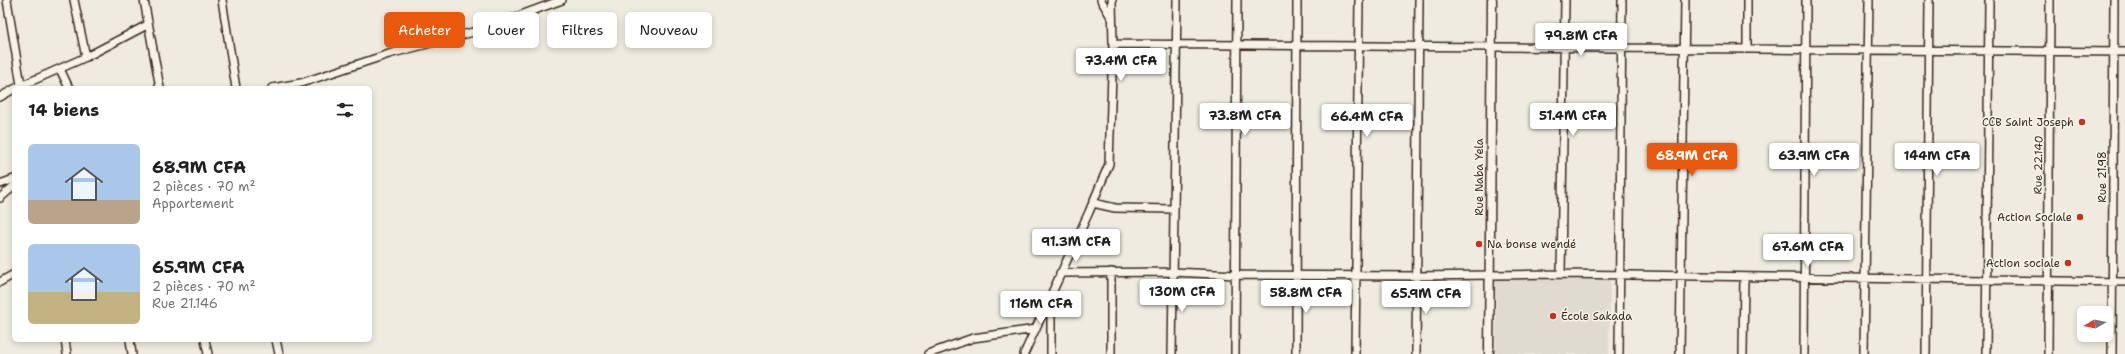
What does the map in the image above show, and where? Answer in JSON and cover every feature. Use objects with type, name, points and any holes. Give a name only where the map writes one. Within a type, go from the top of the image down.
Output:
[{"type":"street","points":[[7,0],[17,86]]},
{"type":"street","points":[[74,0],[86,57]]},
{"type":"street","points":[[144,0],[160,86]]},
{"type":"street","points":[[222,0],[236,86]]},
{"type":"street","points":[[284,86],[301,83],[389,54],[477,31],[562,0]]},
{"type":"street","points":[[1101,0],[1111,17]]},
{"type":"street","points":[[1024,354],[1093,203],[1109,164],[1113,44],[1111,17],[1112,0]]},
{"type":"street","points":[[1172,354],[1177,0]]},
{"type":"street","points":[[1234,354],[1236,275],[1237,0]]},
{"type":"street","points":[[1296,354],[1297,0]]},
{"type":"street","points":[[1355,354],[1359,0]]},
{"type":"street","points":[[1416,354],[1419,0]]},
{"type":"street","name":"Rue Naba Yela","points":[[1490,354],[1492,0]]},
{"type":"street","points":[[1561,274],[1565,0]]},
{"type":"street","points":[[1619,354],[1621,275],[1622,0]]},
{"type":"street","points":[[1680,354],[1685,0]]},
{"type":"street","points":[[1747,0],[1747,49]]},
{"type":"street","points":[[1804,354],[1806,0]]},
{"type":"street","points":[[1864,354],[1869,50],[1868,0]]},
{"type":"street","points":[[1926,354],[1929,0]]},
{"type":"street","points":[[1986,354],[1989,0]]},
{"type":"street","name":"Rue 22.140","points":[[2048,354],[2050,0]]},
{"type":"street","name":"Rue 21.98","points":[[2112,354],[2114,0]]},
{"type":"street","points":[[19,86],[86,57],[148,25]]},
{"type":"street","points":[[1113,44],[2125,52]]},
{"type":"street","points":[[60,69],[68,86]]},
{"type":"street","points":[[0,97],[12,90]]},
{"type":"street","points":[[0,184],[12,180]]},
{"type":"street","points":[[0,198],[12,188]]},
{"type":"street","points":[[1093,203],[1115,208],[1173,209]]},
{"type":"street","points":[[1111,272],[1111,354]]},
{"type":"street","points":[[1060,273],[1173,272],[1236,275],[1296,274],[1356,276],[1561,274],[2125,282]]},
{"type":"street","points":[[0,282],[12,275]]},
{"type":"street","points":[[1743,354],[1744,277]]},
{"type":"street","points":[[1051,295],[1051,354]]},
{"type":"street","points":[[928,354],[973,338],[1036,329]]},
{"type":"street","points":[[65,342],[66,354]]},
{"type":"street","points":[[130,342],[132,354]]},
{"type":"street","points":[[205,342],[208,354]]},
{"type":"street","points":[[276,342],[279,354]]},
{"type":"shaded area","name":"École Sakada","points":[[1496,278],[1610,279],[1609,354],[1496,354]]},
{"type":"place","name":"CCB Saint Joseph","points":[[2082,122]]},
{"type":"place","name":"Action Sociale","points":[[2080,217]]},
{"type":"place","name":"Na bonse wendé","points":[[1479,244]]},
{"type":"place","name":"Action sociale","points":[[2068,263]]},
{"type":"place","name":"École Sakada","points":[[1553,316]]}]
